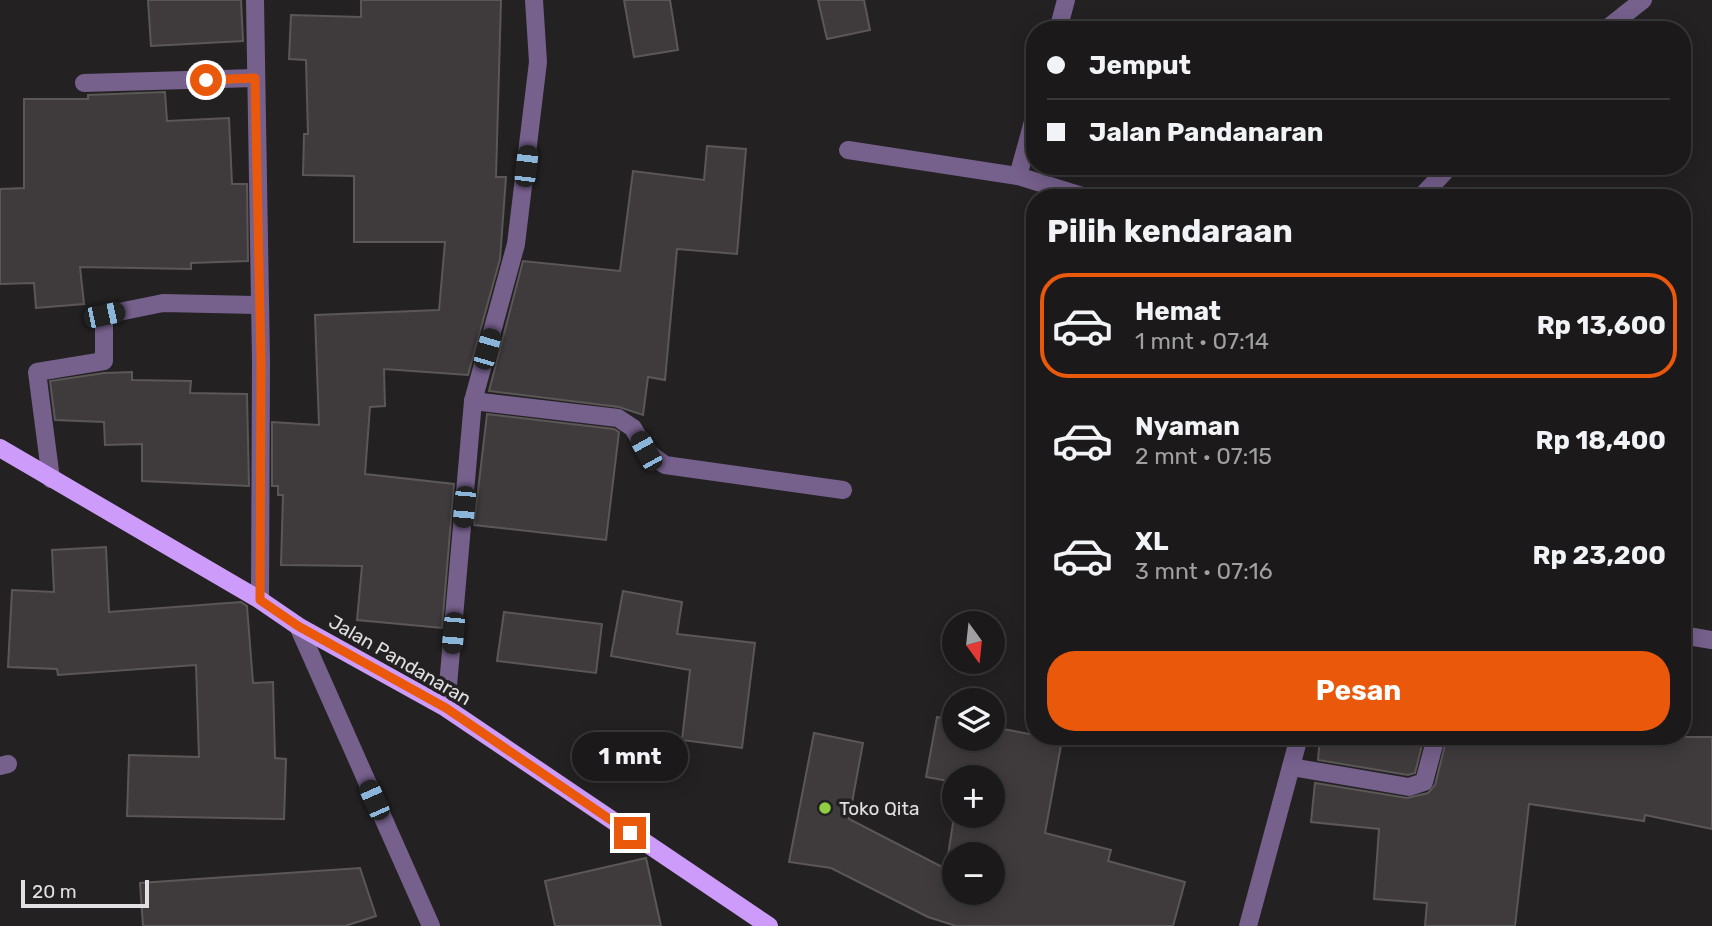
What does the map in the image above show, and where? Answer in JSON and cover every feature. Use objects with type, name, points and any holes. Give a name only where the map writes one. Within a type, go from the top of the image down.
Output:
[{"type":"main road","name":"Jalan Pandanaran","points":[[0,448],[260,600],[298,626],[446,708],[769,926]]},
{"type":"street","points":[[255,0],[260,305],[260,600]]},
{"type":"street","points":[[446,708],[473,401],[516,244],[538,62],[534,0]]},
{"type":"street","points":[[1060,21],[1066,0]]},
{"type":"street","points":[[1616,21],[1643,0]]},
{"type":"street","points":[[84,83],[255,78]]},
{"type":"street","points":[[1018,176],[1026,147]]},
{"type":"street","points":[[848,150],[1018,176],[1060,189]]},
{"type":"street","points":[[1428,189],[1442,175]]},
{"type":"street","points":[[51,479],[37,372],[104,360],[104,315],[163,303],[260,305]]},
{"type":"street","points":[[473,401],[618,418],[633,428],[646,451],[665,465],[843,490]]},
{"type":"street","points":[[298,626],[431,926]]},
{"type":"street","points":[[1691,636],[1712,640]]},
{"type":"street","points":[[1248,926],[1297,745]]},
{"type":"street","points":[[1291,767],[1409,787],[1424,782],[1434,745]]},
{"type":"building","points":[[148,0],[241,0],[243,41],[151,46]]},
{"type":"building","points":[[361,0],[501,0],[496,177],[506,177],[500,259],[468,375],[384,369],[385,406],[370,407],[365,474],[454,484],[442,628],[357,620],[362,566],[281,565],[283,495],[278,495],[278,486],[272,486],[272,422],[319,425],[315,315],[439,310],[445,242],[354,242],[354,176],[303,175],[304,134],[308,134],[306,60],[289,59],[291,15],[361,17]]},
{"type":"building","points":[[624,0],[670,0],[678,50],[634,57]]},
{"type":"building","points":[[818,0],[864,0],[870,30],[827,39]]},
{"type":"building","points":[[165,92],[167,121],[229,118],[232,184],[247,184],[248,261],[191,263],[191,269],[80,267],[84,304],[36,308],[34,283],[0,284],[0,189],[24,188],[24,99],[88,99],[88,95]]},
{"type":"building","points":[[707,146],[746,149],[737,254],[677,249],[665,380],[648,377],[643,415],[619,407],[489,391],[523,261],[620,271],[633,171],[704,180]]},
{"type":"building","points":[[132,372],[132,380],[191,381],[190,393],[247,394],[249,486],[142,481],[142,444],[105,445],[104,422],[55,420],[50,381]]},
{"type":"building","points":[[487,414],[614,429],[619,432],[606,540],[474,525]]},
{"type":"building","points":[[106,547],[109,612],[241,602],[247,606],[253,683],[273,682],[275,758],[286,759],[284,819],[127,816],[129,755],[199,757],[196,665],[58,675],[57,669],[8,667],[12,590],[54,592],[52,550]]},
{"type":"building","points":[[623,591],[682,602],[677,634],[755,643],[742,748],[682,740],[690,670],[611,656]]},
{"type":"building","points":[[504,612],[602,624],[596,673],[497,661]]},
{"type":"building","points":[[937,717],[942,718],[942,751],[1005,751],[1005,729],[1026,733],[1026,745],[1061,745],[1045,833],[1111,850],[1108,861],[1185,882],[1173,926],[956,926],[928,917],[831,868],[789,862],[814,733],[863,743],[849,819],[942,867],[942,905],[1005,905],[1005,842],[950,842],[952,828],[1005,828],[1005,765],[942,765],[942,780],[926,777]]},
{"type":"building","points":[[1691,737],[1712,737],[1712,829],[1645,815],[1644,821],[1529,804],[1515,926],[1425,926],[1427,903],[1374,899],[1379,829],[1311,822],[1315,783],[1407,798],[1428,793],[1435,785],[1445,745],[1691,745]]},
{"type":"building","points":[[1319,745],[1422,745],[1415,773],[1408,775],[1318,760]]},
{"type":"building","points":[[646,858],[661,926],[555,926],[545,881]]},
{"type":"building","points":[[360,868],[376,916],[345,926],[143,926],[140,883]]},
{"type":"place","name":"Toko Qita","points":[[825,808]]},
{"type":"route","points":[[206,80],[255,78],[261,361],[260,600],[298,626],[446,708],[630,833]]}]
